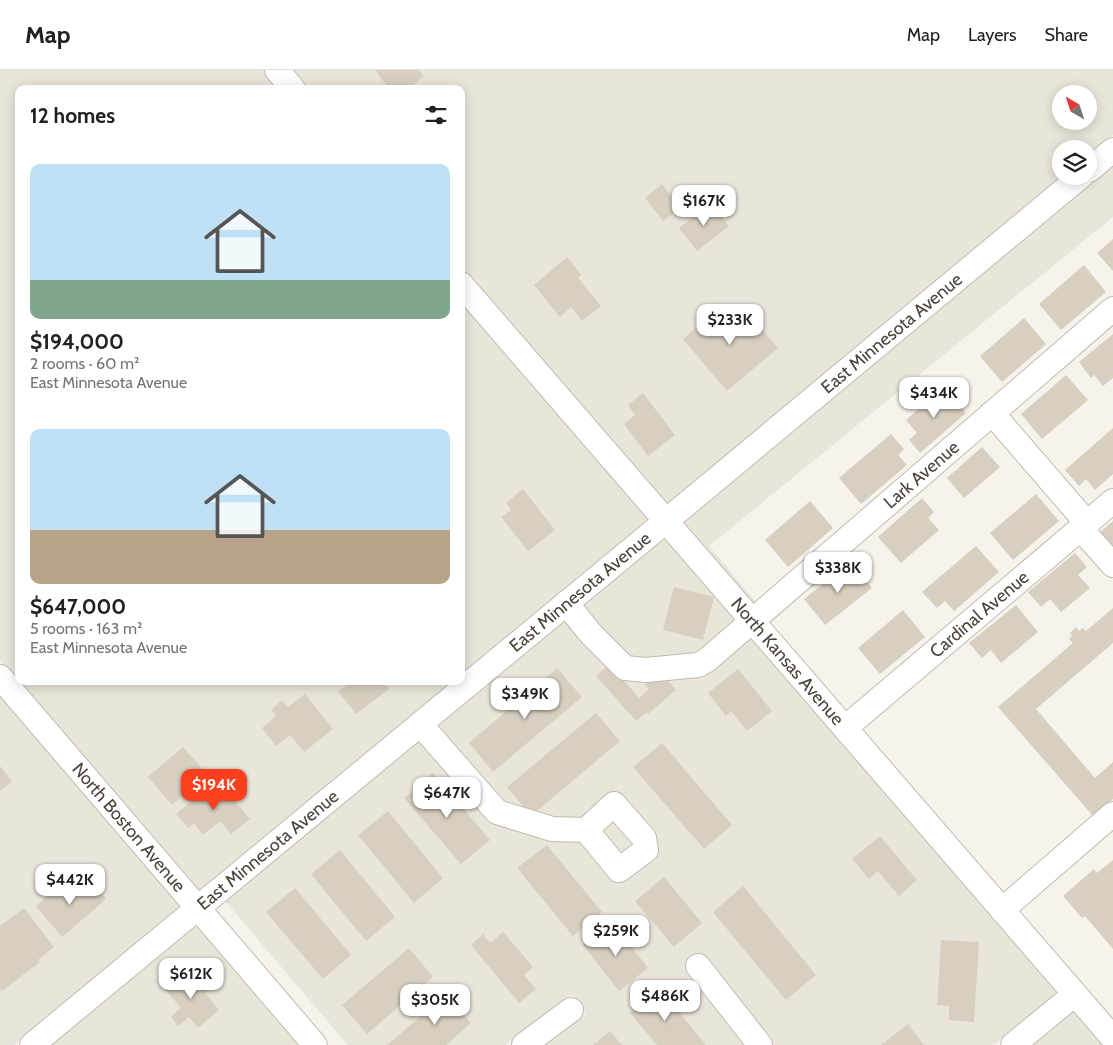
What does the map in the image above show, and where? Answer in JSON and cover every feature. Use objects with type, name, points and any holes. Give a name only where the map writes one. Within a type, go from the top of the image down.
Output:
[{"type":"street","points":[[276,70],[289,85]]},
{"type":"street","points":[[1097,163],[1113,150]]},
{"type":"street","name":"East Minnesota Avenue","points":[[32,1045],[666,522],[1070,185]]},
{"type":"street","name":"North Kansas Avenue","points":[[465,289],[1113,1038]]},
{"type":"street","name":"Lark Avenue","points":[[566,603],[591,634],[625,668],[646,670],[698,664],[707,660],[1113,309]]},
{"type":"street","points":[[992,413],[1113,565]]},
{"type":"street","name":"Cardinal Avenue","points":[[845,728],[1113,501]]},
{"type":"street","name":"North Boston Avenue","points":[[0,677],[315,1045]]},
{"type":"street","points":[[420,724],[496,812],[552,829],[586,830]]},
{"type":"street","points":[[1002,910],[1113,814]]},
{"type":"street","points":[[698,966],[760,1045]]},
{"type":"street","points":[[1013,1045],[1074,994]]},
{"type":"street","points":[[532,1043],[571,1010]]},
{"type":"shaded area","points":[[0,70],[263,70],[276,85],[15,85],[15,678],[0,661]]},
{"type":"shaded area","points":[[290,70],[1113,70],[1113,135],[1097,148],[1097,140],[1052,140],[1052,185],[667,506],[465,273],[465,85],[303,85]]},
{"type":"shaded area","points":[[1113,165],[1113,217],[709,546],[756,602],[753,605],[682,524],[1089,185],[1097,185],[1097,178]]},
{"type":"shaded area","points":[[465,304],[651,519],[465,673]]},
{"type":"shaded area","points":[[666,537],[1059,991],[994,1045],[544,1045],[586,1014],[572,995],[505,1045],[348,1045],[225,901]]},
{"type":"shaded area","points":[[21,685],[449,685],[198,892]]},
{"type":"shaded area","points":[[0,693],[183,906],[14,1045],[0,1045]]},
{"type":"shaded area","points":[[198,924],[302,1045],[51,1045]]},
{"type":"shaded area","points":[[1074,1009],[1105,1045],[1031,1045]]},
{"type":"building","points":[[375,70],[419,70],[424,76],[412,85],[386,85]]},
{"type":"building","points":[[662,184],[680,208],[663,221],[645,198]]},
{"type":"building","points":[[710,203],[729,226],[697,251],[679,228]]},
{"type":"building","points":[[1113,239],[1113,271],[1097,253]]},
{"type":"building","points":[[567,257],[581,275],[578,278],[601,306],[582,321],[571,307],[560,317],[534,285]]},
{"type":"building","points":[[1084,265],[1106,292],[1061,330],[1039,304]]},
{"type":"building","points":[[745,309],[778,348],[727,391],[683,339],[717,310],[728,323]]},
{"type":"building","points":[[1024,318],[1046,344],[1002,382],[980,356]]},
{"type":"building","points":[[1113,334],[1113,378],[1103,386],[1094,375],[1091,378],[1079,362]]},
{"type":"building","points":[[1066,375],[1088,400],[1042,439],[1021,414]]},
{"type":"building","points":[[944,387],[966,413],[920,453],[909,440],[917,433],[906,420]]},
{"type":"building","points":[[643,393],[675,435],[648,456],[624,424],[635,415],[628,405]]},
{"type":"building","points":[[1113,428],[1113,474],[1095,490],[1086,479],[1079,486],[1065,470]]},
{"type":"building","points":[[891,434],[904,449],[898,455],[907,465],[861,504],[839,478]]},
{"type":"building","points":[[982,447],[1000,467],[964,498],[947,478]]},
{"type":"building","points":[[523,489],[555,530],[528,551],[501,517],[511,510],[506,503]]},
{"type":"building","points":[[1036,494],[1059,521],[1013,560],[990,533]]},
{"type":"building","points":[[922,498],[934,512],[928,518],[939,530],[901,563],[878,537]]},
{"type":"building","points":[[810,501],[833,528],[788,567],[765,540]]},
{"type":"building","points":[[1113,521],[1113,551],[1098,534]]},
{"type":"building","points":[[976,546],[999,572],[954,611],[945,601],[937,608],[922,592]]},
{"type":"building","points":[[1075,553],[1087,567],[1078,575],[1090,588],[1061,612],[1050,599],[1041,607],[1028,592]]},
{"type":"building","points":[[851,562],[872,588],[825,625],[804,599]]},
{"type":"building","points":[[674,587],[714,597],[703,640],[663,630]]},
{"type":"building","points":[[1016,605],[1038,632],[1001,663],[991,650],[982,658],[969,643]]},
{"type":"building","points":[[1113,608],[1113,643],[1036,709],[1095,778],[1113,762],[1113,799],[1093,816],[998,707],[1073,643],[1069,639],[1072,636],[1070,633],[1076,627],[1079,631],[1083,628],[1086,631]]},
{"type":"building","points":[[903,610],[925,637],[880,674],[858,648]]},
{"type":"building","points":[[610,664],[639,698],[649,689],[645,685],[660,672],[676,690],[648,714],[647,712],[636,721],[596,676]]},
{"type":"building","points":[[557,668],[582,697],[493,772],[469,743]]},
{"type":"building","points":[[738,669],[772,711],[747,731],[731,711],[726,716],[708,693]]},
{"type":"building","points":[[386,685],[389,689],[356,714],[338,691],[346,686]]},
{"type":"building","points":[[305,694],[333,729],[304,752],[290,735],[276,746],[262,728],[276,716],[271,710],[282,700],[288,707]]},
{"type":"building","points":[[596,713],[620,741],[531,816],[507,787]]},
{"type":"building","points":[[662,743],[732,825],[704,849],[633,767]]},
{"type":"building","points":[[183,747],[207,774],[172,805],[148,777]]},
{"type":"building","points":[[0,766],[12,781],[0,791]]},
{"type":"building","points":[[433,773],[490,840],[461,864],[404,798]]},
{"type":"building","points":[[217,780],[250,819],[231,834],[220,821],[203,835],[194,823],[188,828],[176,814]]},
{"type":"building","points":[[388,811],[443,878],[414,903],[358,835]]},
{"type":"building","points":[[880,836],[917,880],[899,896],[878,871],[869,879],[852,859]]},
{"type":"building","points":[[547,845],[602,912],[573,936],[517,868]]},
{"type":"building","points":[[340,850],[395,917],[366,941],[311,874]]},
{"type":"building","points":[[1113,860],[1113,949],[1085,916],[1082,918],[1063,896],[1094,869],[1097,873]]},
{"type":"building","points":[[664,877],[702,923],[674,947],[635,901]]},
{"type":"building","points":[[88,878],[106,899],[62,937],[36,906],[62,883],[70,893]]},
{"type":"building","points":[[743,886],[816,975],[786,1000],[713,912]]},
{"type":"building","points":[[295,888],[351,955],[323,979],[266,912]]},
{"type":"building","points":[[24,908],[54,947],[38,960],[40,962],[2,991],[0,988],[0,926]]},
{"type":"building","points":[[612,922],[648,968],[619,991],[583,945]]},
{"type":"building","points":[[503,932],[533,967],[524,975],[536,989],[519,1003],[471,945],[483,934],[490,943]]},
{"type":"building","points":[[941,940],[979,942],[974,1022],[949,1020],[949,1006],[937,1005]]},
{"type":"building","points":[[409,948],[433,977],[367,1034],[342,1005]]},
{"type":"building","points":[[189,969],[207,991],[205,993],[219,1010],[198,1028],[189,1017],[178,1026],[171,1017],[181,1008],[165,989]]},
{"type":"building","points":[[660,989],[706,1045],[657,1045],[630,1013]]},
{"type":"building","points":[[447,994],[471,1023],[446,1045],[387,1045]]},
{"type":"building","points":[[908,1024],[924,1045],[881,1045]]},
{"type":"building","points":[[610,1031],[622,1045],[593,1045]]}]
